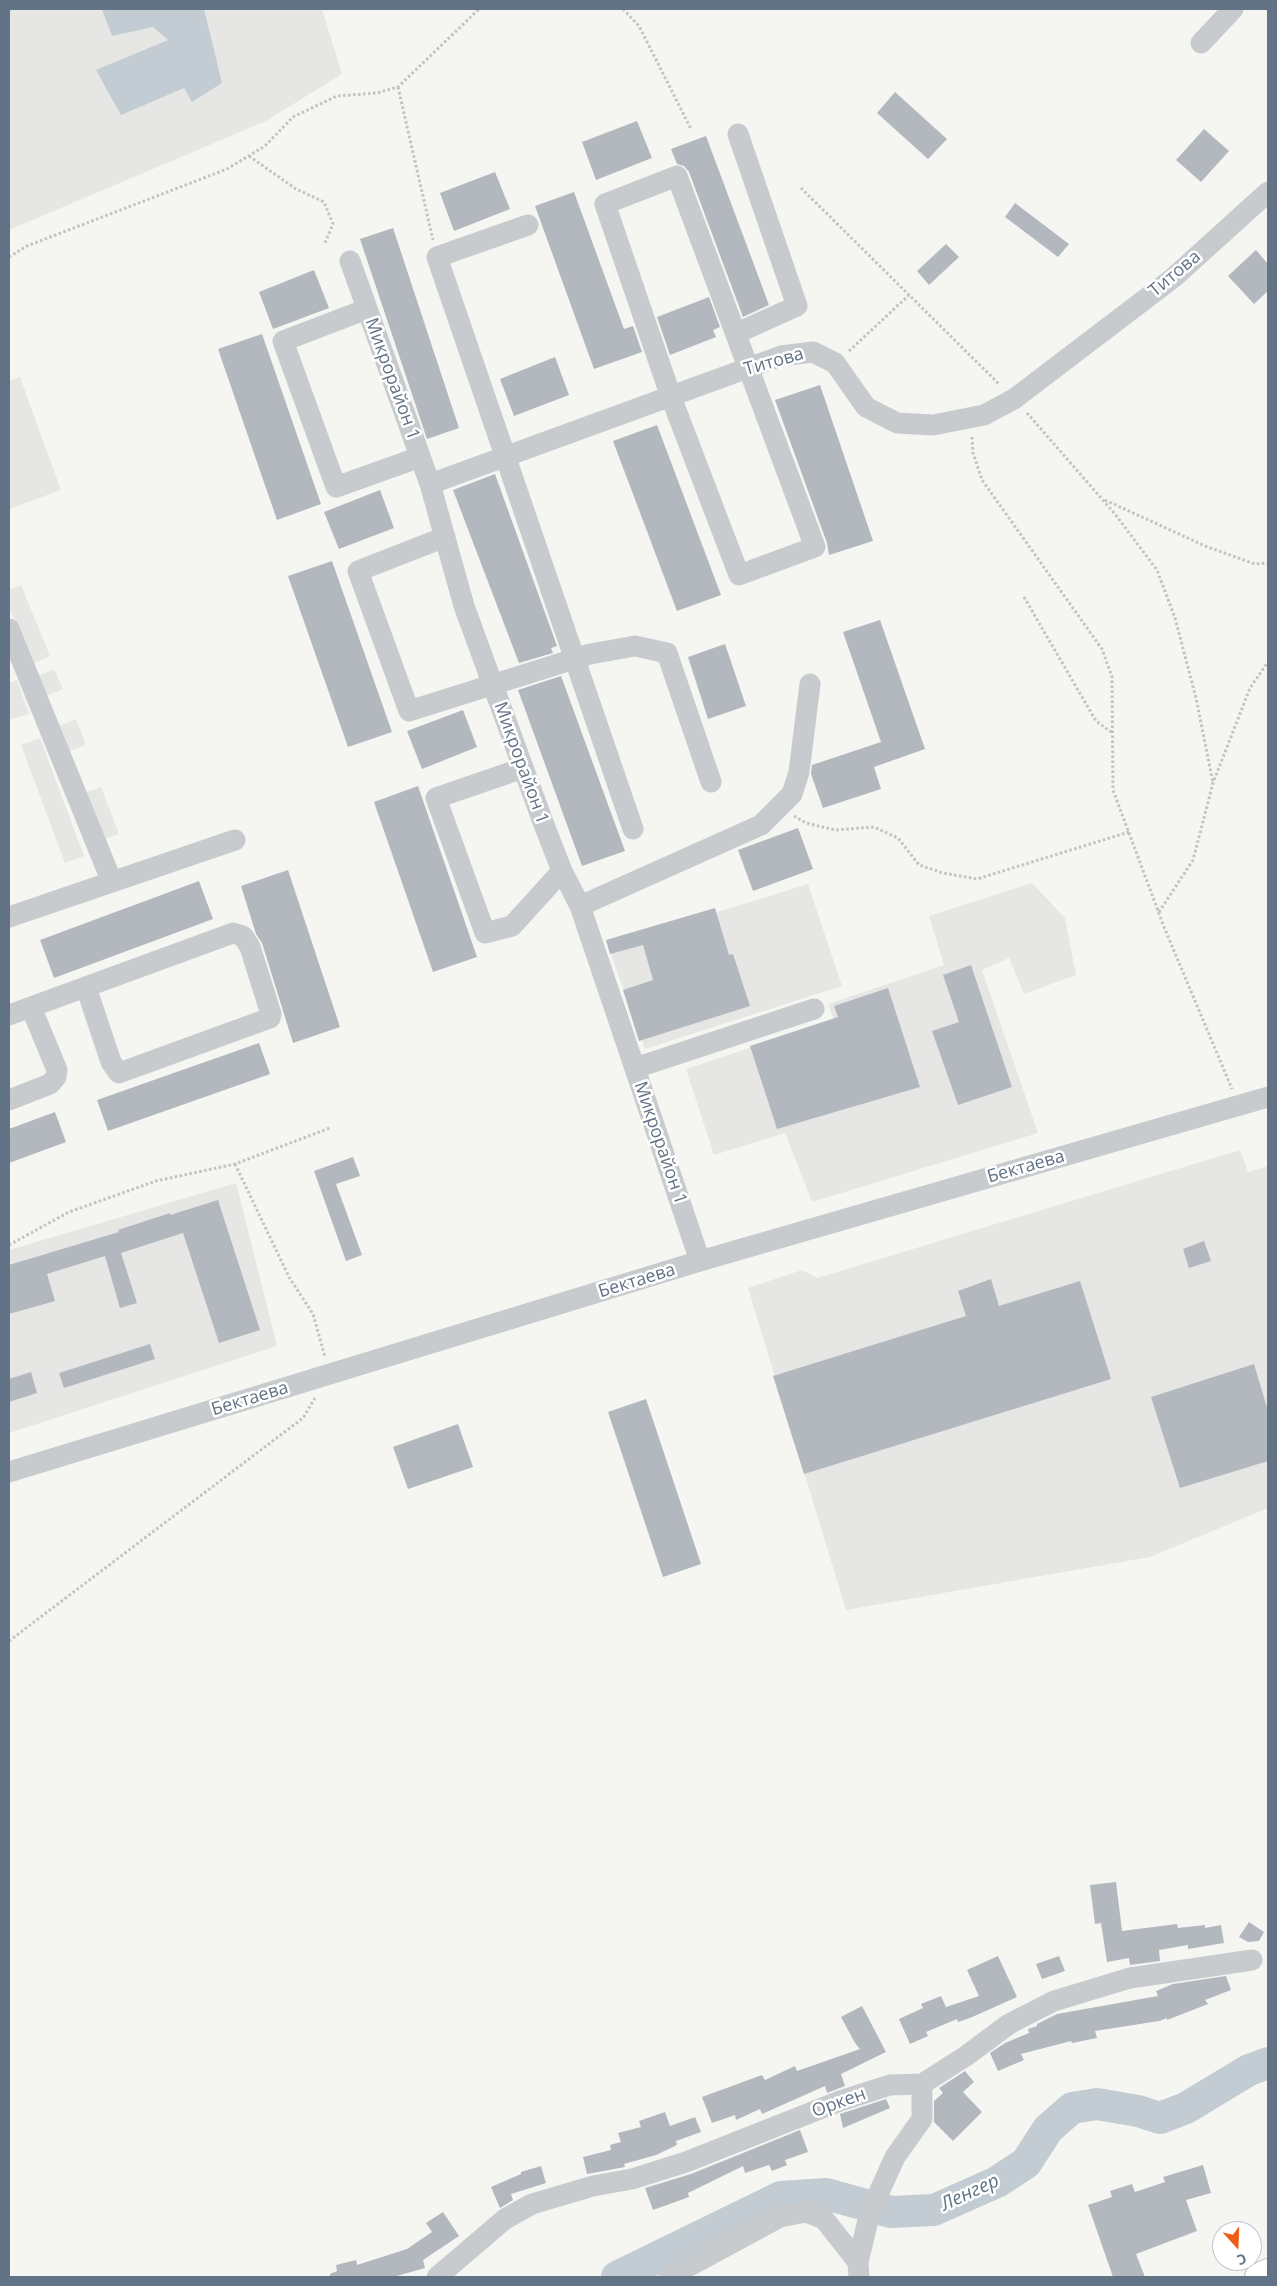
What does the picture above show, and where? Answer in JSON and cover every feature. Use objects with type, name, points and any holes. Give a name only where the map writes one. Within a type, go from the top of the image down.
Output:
[{"type":"main road","points":[[1258,2277],[1268,2272]]},
{"type":"street","points":[[1201,43],[1233,9]]},
{"type":"street","points":[[736,334],[797,306],[738,134]]},
{"type":"street","points":[[677,176],[736,334],[815,547],[739,575],[670,397],[605,204],[677,176]]},
{"type":"street","name":"Титова","points":[[430,484],[781,356],[813,352],[835,363],[866,407],[897,424],[933,425],[984,415],[1014,399],[1173,278],[1268,192]]},
{"type":"street","points":[[528,225],[437,257],[633,829]]},
{"type":"street","name":"Микрорайон 1","points":[[350,261],[430,484],[464,606],[562,871],[580,906],[700,1261]]},
{"type":"street","points":[[367,309],[283,341],[286,350],[336,488],[420,457]]},
{"type":"street","points":[[445,538],[358,571],[409,711],[574,659],[635,646],[667,653],[711,782]]},
{"type":"street","points":[[9,629],[112,882]]},
{"type":"street","points":[[580,906],[762,825],[792,794],[799,772],[810,684]]},
{"type":"street","points":[[523,768],[436,798],[485,934],[512,926],[562,871]]},
{"type":"street","points":[[9,916],[235,840]]},
{"type":"street","points":[[9,1015],[233,933],[243,936],[250,946],[271,1014],[270,1018],[119,1073],[111,1062],[86,987]]},
{"type":"street","points":[[9,1100],[50,1084],[56,1077],[57,1070],[31,1007]]},
{"type":"street","points":[[635,1068],[814,1009]]},
{"type":"street","name":"Бектаева","points":[[9,1472],[700,1261],[1268,1097]]},
{"type":"street","points":[[858,2270],[870,2212],[895,2157],[922,2119],[922,2084],[966,2056],[1009,2024],[1054,2001],[1130,1978],[1252,1960]]},
{"type":"street","name":"Оркен","points":[[437,2277],[505,2218],[532,2204],[594,2186],[632,2179],[686,2162],[840,2101],[890,2085],[922,2084]]},
{"type":"street","points":[[669,2277],[780,2217],[806,2212],[824,2219],[858,2270]]},
{"type":"path","points":[[9,257],[27,246],[227,169],[265,146],[293,117],[337,96],[377,93],[398,87],[479,9]]},
{"type":"path","points":[[623,9],[638,26],[691,130]]},
{"type":"path","points":[[398,87],[437,257]]},
{"type":"path","points":[[249,156],[296,189],[324,202],[333,224],[324,245]]},
{"type":"path","points":[[801,188],[1014,399],[1102,499],[1158,570],[1177,627],[1196,698],[1213,783]]},
{"type":"path","points":[[835,363],[909,295]]},
{"type":"path","points":[[971,418],[974,452],[982,480],[1102,649],[1112,677],[1113,790],[1159,912],[1239,1106]]},
{"type":"path","points":[[1102,499],[1205,546],[1255,564],[1268,563]]},
{"type":"path","points":[[1024,597],[1096,721],[1112,732]]},
{"type":"path","points":[[1159,912],[1193,860],[1213,783],[1250,688],[1268,662]]},
{"type":"path","points":[[779,808],[806,823],[835,830],[874,827],[898,838],[919,865],[943,873],[977,879],[1129,832]]},
{"type":"path","points":[[9,1245],[69,1212],[156,1181],[235,1164],[330,1128]]},
{"type":"path","points":[[9,1641],[303,1418],[330,1375],[313,1314],[289,1277],[235,1164]]},
{"type":"shaded area","points":[[9,9],[322,9],[342,74],[266,121],[9,230]]},
{"type":"shaded area","points":[[102,9],[204,9],[222,83],[192,102],[184,88],[121,115],[96,70],[168,40],[153,27],[112,36]]},
{"type":"shaded area","points":[[20,377],[61,490],[9,509],[9,381]]},
{"type":"shaded area","points":[[21,585],[50,656],[32,664],[9,607],[9,590]]},
{"type":"shaded area","points":[[54,669],[63,689],[46,696],[38,676]]},
{"type":"shaded area","points":[[17,680],[29,714],[9,720],[9,683]]},
{"type":"shaded area","points":[[76,719],[86,745],[65,753],[54,728]]},
{"type":"shaded area","points":[[40,738],[84,856],[65,863],[21,745]]},
{"type":"shaded area","points":[[101,787],[119,834],[100,841],[82,794]]},
{"type":"shaded area","points":[[1032,883],[1065,918],[1076,975],[1024,994],[1009,958],[982,970],[1038,1133],[812,1202],[785,1133],[714,1155],[686,1069],[834,1020],[828,1004],[944,965],[929,916]]},
{"type":"shaded area","points":[[808,884],[842,986],[645,1049],[608,946]]},
{"type":"shaded area","points":[[1240,1150],[1248,1172],[1268,1166],[1268,1508],[1150,1557],[846,1610],[748,1288],[802,1270],[817,1278]]},
{"type":"shaded area","points":[[236,1183],[277,1346],[9,1433],[9,1250]]},
{"type":"building","points":[[895,92],[947,139],[928,159],[877,113]]},
{"type":"building","points":[[637,121],[652,158],[596,180],[582,142]]},
{"type":"building","points":[[1204,129],[1229,151],[1201,182],[1176,160]]},
{"type":"building","points":[[706,136],[769,305],[743,317],[689,172],[684,166],[677,164],[671,149]]},
{"type":"building","points":[[495,172],[510,209],[454,231],[440,193]]},
{"type":"building","points":[[574,192],[624,329],[633,326],[642,352],[594,369],[535,206]]},
{"type":"building","points":[[1015,203],[1069,244],[1058,257],[1005,217]]},
{"type":"building","points":[[393,228],[459,428],[427,439],[360,239]]},
{"type":"building","points":[[946,244],[959,257],[929,285],[917,271]]},
{"type":"building","points":[[1256,250],[1268,264],[1268,291],[1254,304],[1228,276]]},
{"type":"building","points":[[314,270],[329,308],[273,329],[259,292]]},
{"type":"building","points":[[709,297],[720,327],[713,330],[716,337],[670,355],[657,317]]},
{"type":"building","points":[[262,334],[321,504],[277,520],[218,349]]},
{"type":"building","points":[[555,357],[569,395],[514,416],[500,379]]},
{"type":"building","points":[[820,385],[873,541],[829,555],[827,543],[775,400]]},
{"type":"building","points":[[657,425],[721,595],[677,611],[613,441]]},
{"type":"building","points":[[495,474],[557,646],[551,648],[553,653],[519,663],[453,490]]},
{"type":"building","points":[[380,490],[394,528],[339,549],[324,512]]},
{"type":"building","points":[[332,561],[392,732],[348,747],[288,576]]},
{"type":"building","points":[[880,620],[925,749],[874,767],[881,789],[823,808],[811,774],[812,765],[881,742],[843,632]]},
{"type":"building","points":[[725,644],[746,706],[708,719],[688,657]]},
{"type":"building","points":[[561,676],[625,851],[582,866],[518,690]]},
{"type":"building","points":[[463,710],[477,747],[422,769],[407,731]]},
{"type":"building","points":[[418,786],[477,957],[433,972],[374,802]]},
{"type":"building","points":[[798,828],[813,869],[753,891],[738,850]]},
{"type":"building","points":[[288,870],[340,1027],[293,1043],[262,943],[256,934],[241,886]]},
{"type":"building","points":[[199,881],[213,919],[54,978],[40,940]]},
{"type":"building","points":[[715,908],[729,955],[733,954],[750,1006],[639,1041],[623,990],[653,980],[643,945],[610,954],[606,940]]},
{"type":"building","points":[[971,965],[1012,1087],[958,1105],[932,1031],[959,1022],[943,975]]},
{"type":"building","points":[[888,988],[920,1087],[777,1129],[750,1046],[838,1017],[834,1006]]},
{"type":"building","points":[[259,1043],[270,1074],[108,1131],[97,1100]]},
{"type":"building","points":[[55,1112],[66,1142],[9,1163],[9,1129]]},
{"type":"building","points":[[353,1157],[360,1176],[336,1184],[362,1255],[346,1261],[314,1171]]},
{"type":"building","points":[[218,1200],[260,1330],[219,1343],[183,1233],[121,1253],[137,1303],[120,1308],[105,1256],[47,1274],[55,1301],[9,1314],[9,1265],[119,1232],[118,1230],[170,1213],[170,1215]]},
{"type":"building","points":[[1204,1241],[1211,1261],[1189,1268],[1183,1249]]},
{"type":"building","points":[[991,1279],[999,1306],[1080,1281],[1111,1379],[804,1474],[773,1376],[966,1316],[958,1291]]},
{"type":"building","points":[[150,1344],[155,1359],[64,1388],[59,1373]]},
{"type":"building","points":[[1254,1364],[1268,1411],[1268,1461],[1180,1488],[1151,1397]]},
{"type":"building","points":[[31,1372],[37,1393],[9,1402],[9,1379]]},
{"type":"building","points":[[646,1399],[701,1564],[663,1577],[608,1412]]},
{"type":"building","points":[[458,1424],[473,1467],[408,1489],[393,1447]]},
{"type":"building","points":[[1116,1882],[1122,1931],[1177,1924],[1178,1928],[1205,1925],[1205,1928],[1221,1925],[1224,1943],[1188,1949],[1188,1945],[1159,1950],[1160,1961],[1130,1965],[1129,1958],[1107,1962],[1101,1923],[1095,1924],[1090,1885]]},
{"type":"building","points":[[1249,1922],[1264,1932],[1259,1941],[1248,1942],[1239,1937]]},
{"type":"building","points":[[998,1956],[1017,1997],[970,2018],[958,2022],[957,2019],[926,2032],[928,2036],[910,2044],[899,2019],[923,2008],[921,2004],[941,1996],[946,2007],[979,1996],[967,1970]]},
{"type":"building","points":[[1059,1956],[1065,1971],[1042,1979],[1036,1964]]},
{"type":"building","points":[[1226,1976],[1231,1990],[1205,2000],[1208,2004],[1167,2020],[1167,2018],[1159,2021],[1095,2031],[1097,2038],[1072,2043],[1071,2041],[1021,2054],[1024,2060],[998,2071],[990,2053],[1005,2043],[1029,2033],[1028,2029],[1057,2014],[1158,1996],[1156,1991],[1173,1984]]},
{"type":"building","points":[[862,2006],[886,2052],[841,2074],[845,2086],[827,2093],[825,2086],[762,2114],[760,2109],[736,2120],[735,2115],[712,2123],[702,2097],[762,2075],[765,2080],[795,2066],[797,2071],[860,2049],[841,2017]]},
{"type":"building","points":[[965,2071],[974,2082],[963,2092],[982,2112],[953,2141],[934,2122],[934,2101],[943,2093],[939,2088]]},
{"type":"building","points":[[886,2099],[890,2108],[843,2128],[840,2114]]},
{"type":"building","points":[[665,2112],[670,2126],[695,2117],[701,2132],[676,2141],[677,2145],[656,2155],[624,2164],[625,2167],[587,2174],[583,2157],[611,2150],[610,2145],[621,2142],[618,2133],[641,2127],[639,2121]]},
{"type":"building","points":[[800,2130],[808,2152],[785,2160],[787,2165],[772,2171],[769,2165],[745,2173],[743,2166],[688,2193],[689,2197],[653,2210],[645,2188],[691,2174]]},
{"type":"building","points":[[1203,2165],[1211,2193],[1186,2200],[1197,2231],[1136,2254],[1145,2277],[1113,2277],[1088,2205],[1112,2197],[1110,2191],[1132,2184],[1135,2192],[1165,2182],[1163,2177]]},
{"type":"building","points":[[541,2166],[546,2183],[511,2194],[513,2200],[500,2208],[491,2187],[521,2174],[521,2172]]},
{"type":"building","points":[[443,2212],[459,2236],[423,2260],[425,2268],[393,2277],[330,2277],[330,2274],[337,2271],[336,2265],[356,2260],[357,2265],[407,2249],[432,2232],[426,2223]]},
{"type":"waterway","name":"Ленгер","points":[[617,2277],[781,2197],[826,2194],[891,2212],[934,2210],[997,2182],[1026,2163],[1048,2129],[1072,2108],[1097,2104],[1138,2111],[1160,2118],[1186,2108],[1249,2070],[1268,2063]]}]
